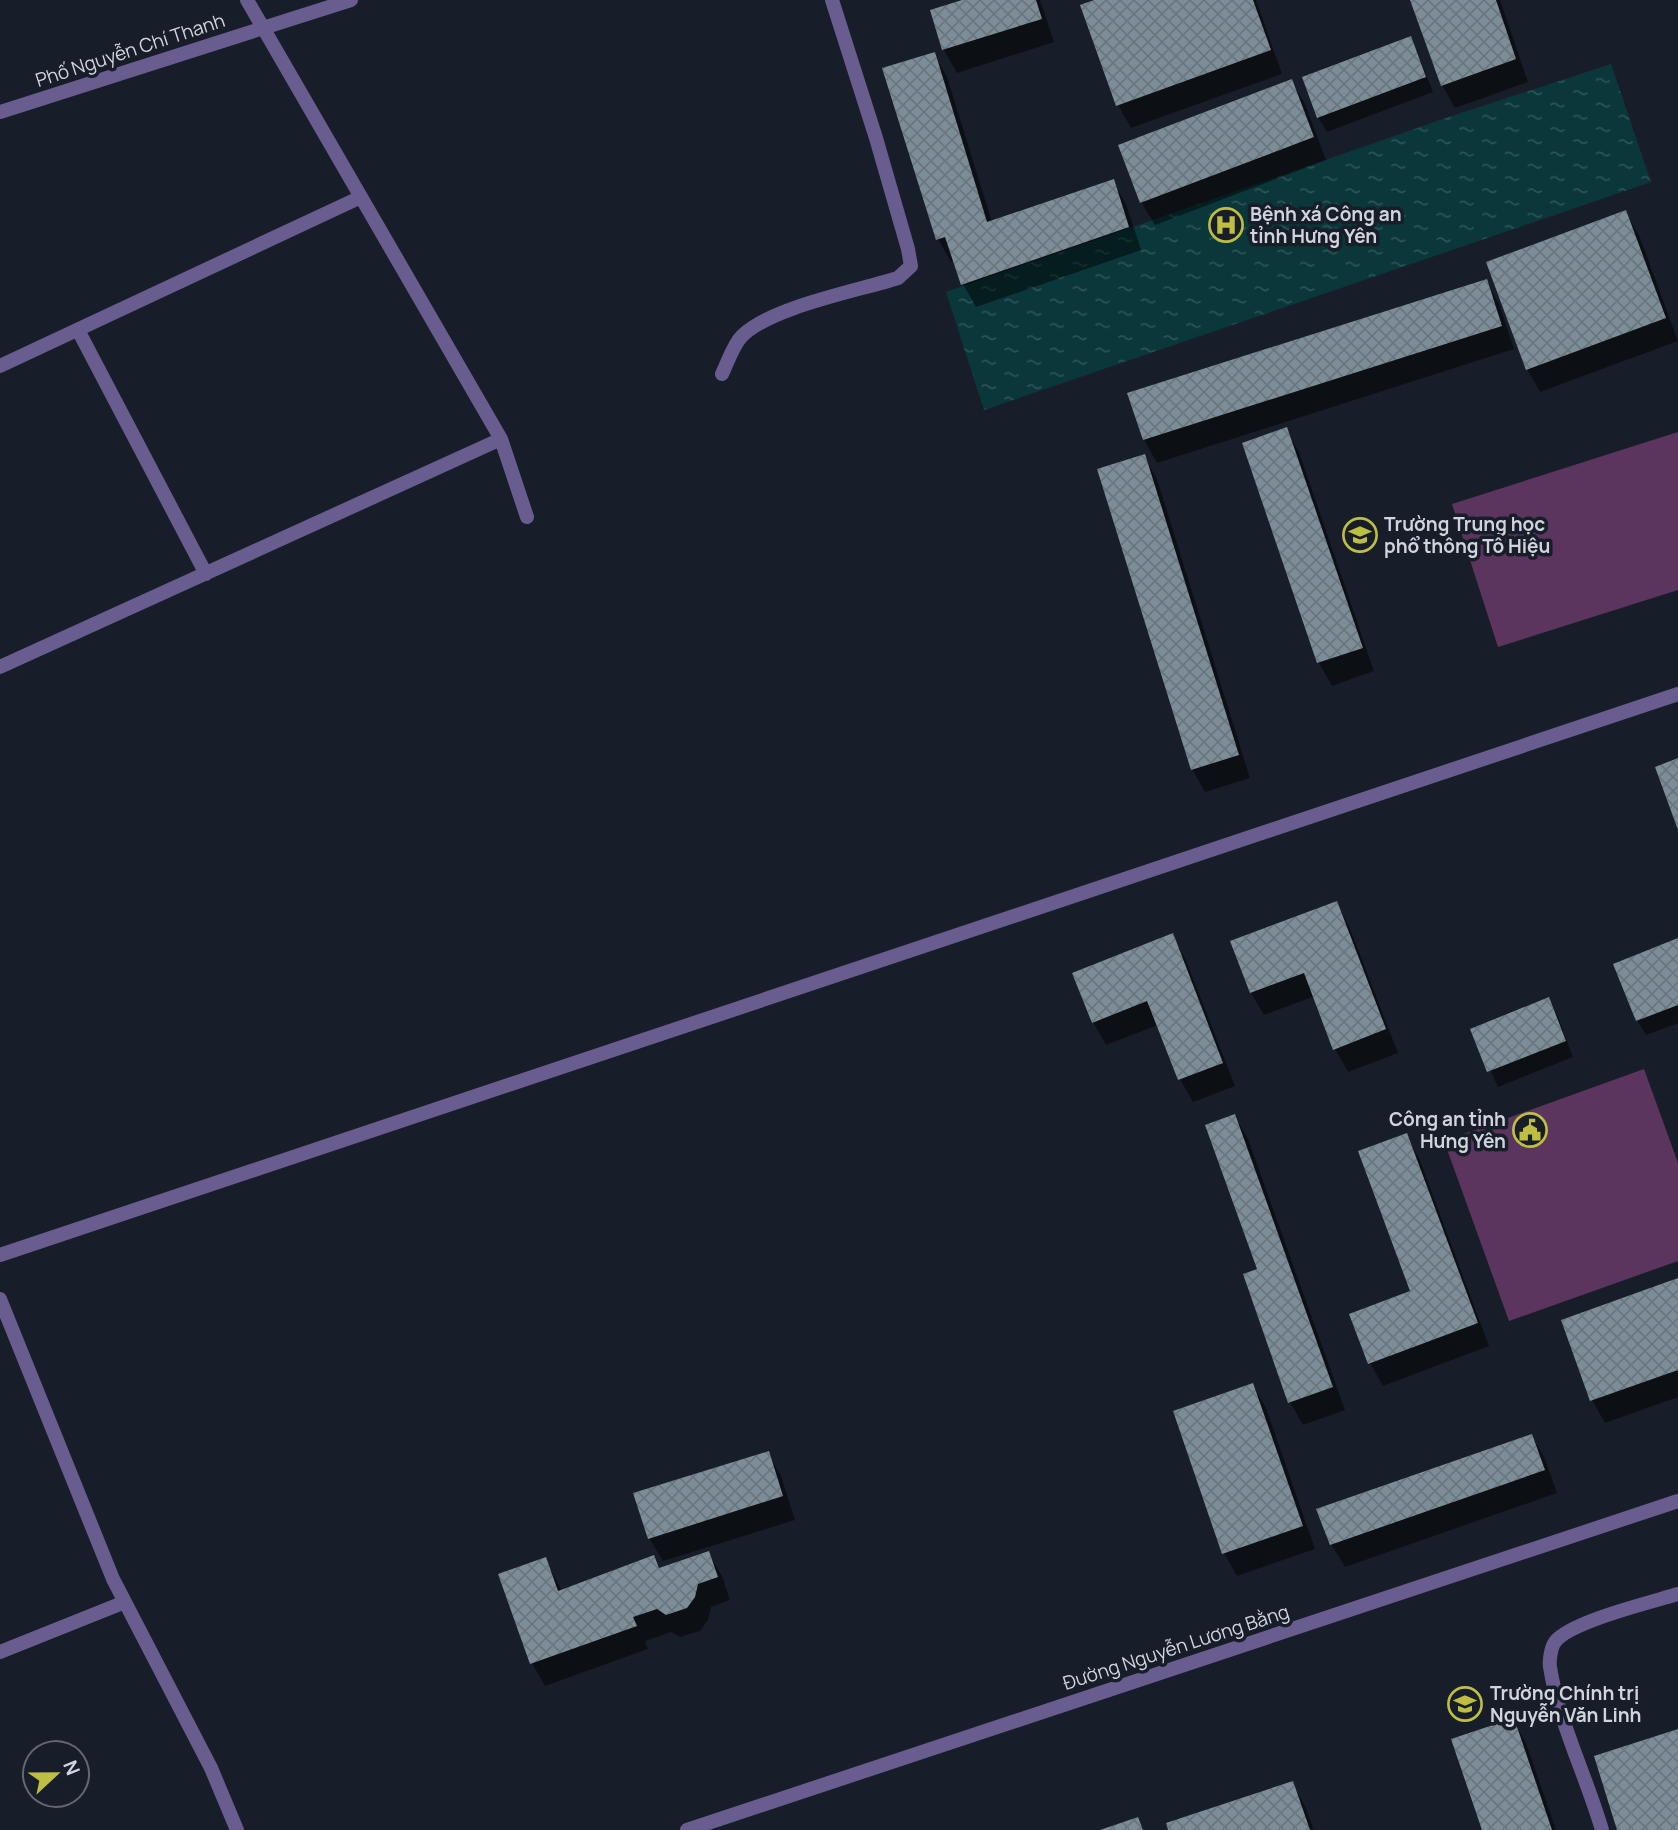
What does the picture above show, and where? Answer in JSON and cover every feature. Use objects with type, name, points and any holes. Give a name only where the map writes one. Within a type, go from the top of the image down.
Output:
[{"type":"street","points":[[247,0],[501,439],[527,517]]},
{"type":"street","name":"Phố Nguyễn Chí Thanh","points":[[0,112],[351,0]]},
{"type":"street","points":[[722,374],[739,338],[755,324],[789,310],[898,278],[911,266],[876,138],[832,0]]},
{"type":"street","points":[[0,366],[361,197]]},
{"type":"street","points":[[78,330],[206,574]]},
{"type":"street","points":[[0,667],[501,439]]},
{"type":"street","points":[[0,1255],[1678,694]]},
{"type":"street","points":[[0,1299],[113,1579],[211,1768],[237,1830]]},
{"type":"street","name":"Đường Nguyễn Lương Bằng","points":[[687,1830],[1678,1501]]},
{"type":"street","points":[[1602,1830],[1549,1665],[1553,1643],[1563,1633],[1624,1610],[1678,1594]]},
{"type":"street","points":[[0,1652],[125,1602]]},
{"type":"shaded area","points":[[1678,432],[1678,590],[1498,647],[1452,504]]},
{"type":"shaded area","points":[[1644,1069],[1678,1163],[1678,1261],[1509,1321],[1444,1141]]},
{"type":"water","points":[[1611,64],[1651,182],[984,410],[946,292],[1446,118]]},
{"type":"building","points":[[962,0],[1036,0],[1042,19],[942,50],[930,10]]},
{"type":"building","points":[[1094,0],[1253,0],[1271,50],[1116,106],[1080,5]]},
{"type":"building","points":[[1410,0],[1496,0],[1516,59],[1441,86]]},
{"type":"building","points":[[1411,36],[1426,77],[1317,118],[1302,77]]},
{"type":"building","points":[[935,52],[987,222],[1114,179],[1129,227],[961,285],[945,237],[936,240],[882,68]]},
{"type":"building","points":[[1292,79],[1314,137],[1140,203],[1118,145]]},
{"type":"building","points":[[1626,210],[1666,318],[1526,370],[1486,262]]},
{"type":"building","points":[[1487,279],[1502,326],[1143,440],[1127,393]]},
{"type":"building","points":[[1287,427],[1363,648],[1317,663],[1242,443]]},
{"type":"building","points":[[1145,454],[1239,755],[1191,770],[1097,469]]},
{"type":"building","points":[[1678,758],[1678,830],[1655,767]]},
{"type":"building","points":[[1337,901],[1386,1029],[1333,1050],[1304,973],[1250,993],[1230,941]]},
{"type":"building","points":[[1173,933],[1223,1063],[1178,1080],[1147,1001],[1092,1023],[1072,973]]},
{"type":"building","points":[[1678,938],[1678,1005],[1636,1021],[1613,964]]},
{"type":"building","points":[[1549,997],[1566,1041],[1487,1072],[1470,1029]]},
{"type":"building","points":[[1235,1114],[1333,1387],[1288,1403],[1243,1274],[1257,1269],[1205,1125]]},
{"type":"building","points":[[1407,1133],[1478,1323],[1368,1364],[1349,1314],[1410,1291],[1358,1151]]},
{"type":"building","points":[[1678,1278],[1678,1370],[1590,1401],[1561,1320]]},
{"type":"building","points":[[1253,1383],[1303,1526],[1222,1554],[1173,1411]]},
{"type":"building","points":[[1532,1434],[1545,1470],[1330,1545],[1316,1509]]},
{"type":"building","points":[[769,1451],[783,1496],[648,1539],[633,1493]]},
{"type":"building","points":[[709,1551],[718,1577],[698,1584],[695,1597],[687,1608],[666,1615],[657,1609],[633,1617],[637,1626],[530,1664],[498,1574],[546,1557],[558,1591],[654,1555],[659,1568]]},
{"type":"building","points":[[1514,1718],[1552,1830],[1482,1830],[1451,1739]]},
{"type":"building","points":[[1678,1729],[1678,1830],[1617,1830],[1594,1756]]},
{"type":"building","points":[[1293,1781],[1310,1830],[1168,1830],[1166,1823]]},
{"type":"building","points":[[1138,1817],[1143,1830],[1100,1830]]},
{"type":"place","name":"Bệnh xá Công an tỉnh Hưng Yên","points":[[1226,225]]},
{"type":"place","name":"Trường Trung học phổ thông Tô Hiệu","points":[[1360,535]]},
{"type":"place","name":"Công an tỉnh Hưng Yên","points":[[1530,1130]]},
{"type":"place","name":"Trường Chính trị Nguyễn Văn Linh","points":[[1465,1704]]}]
